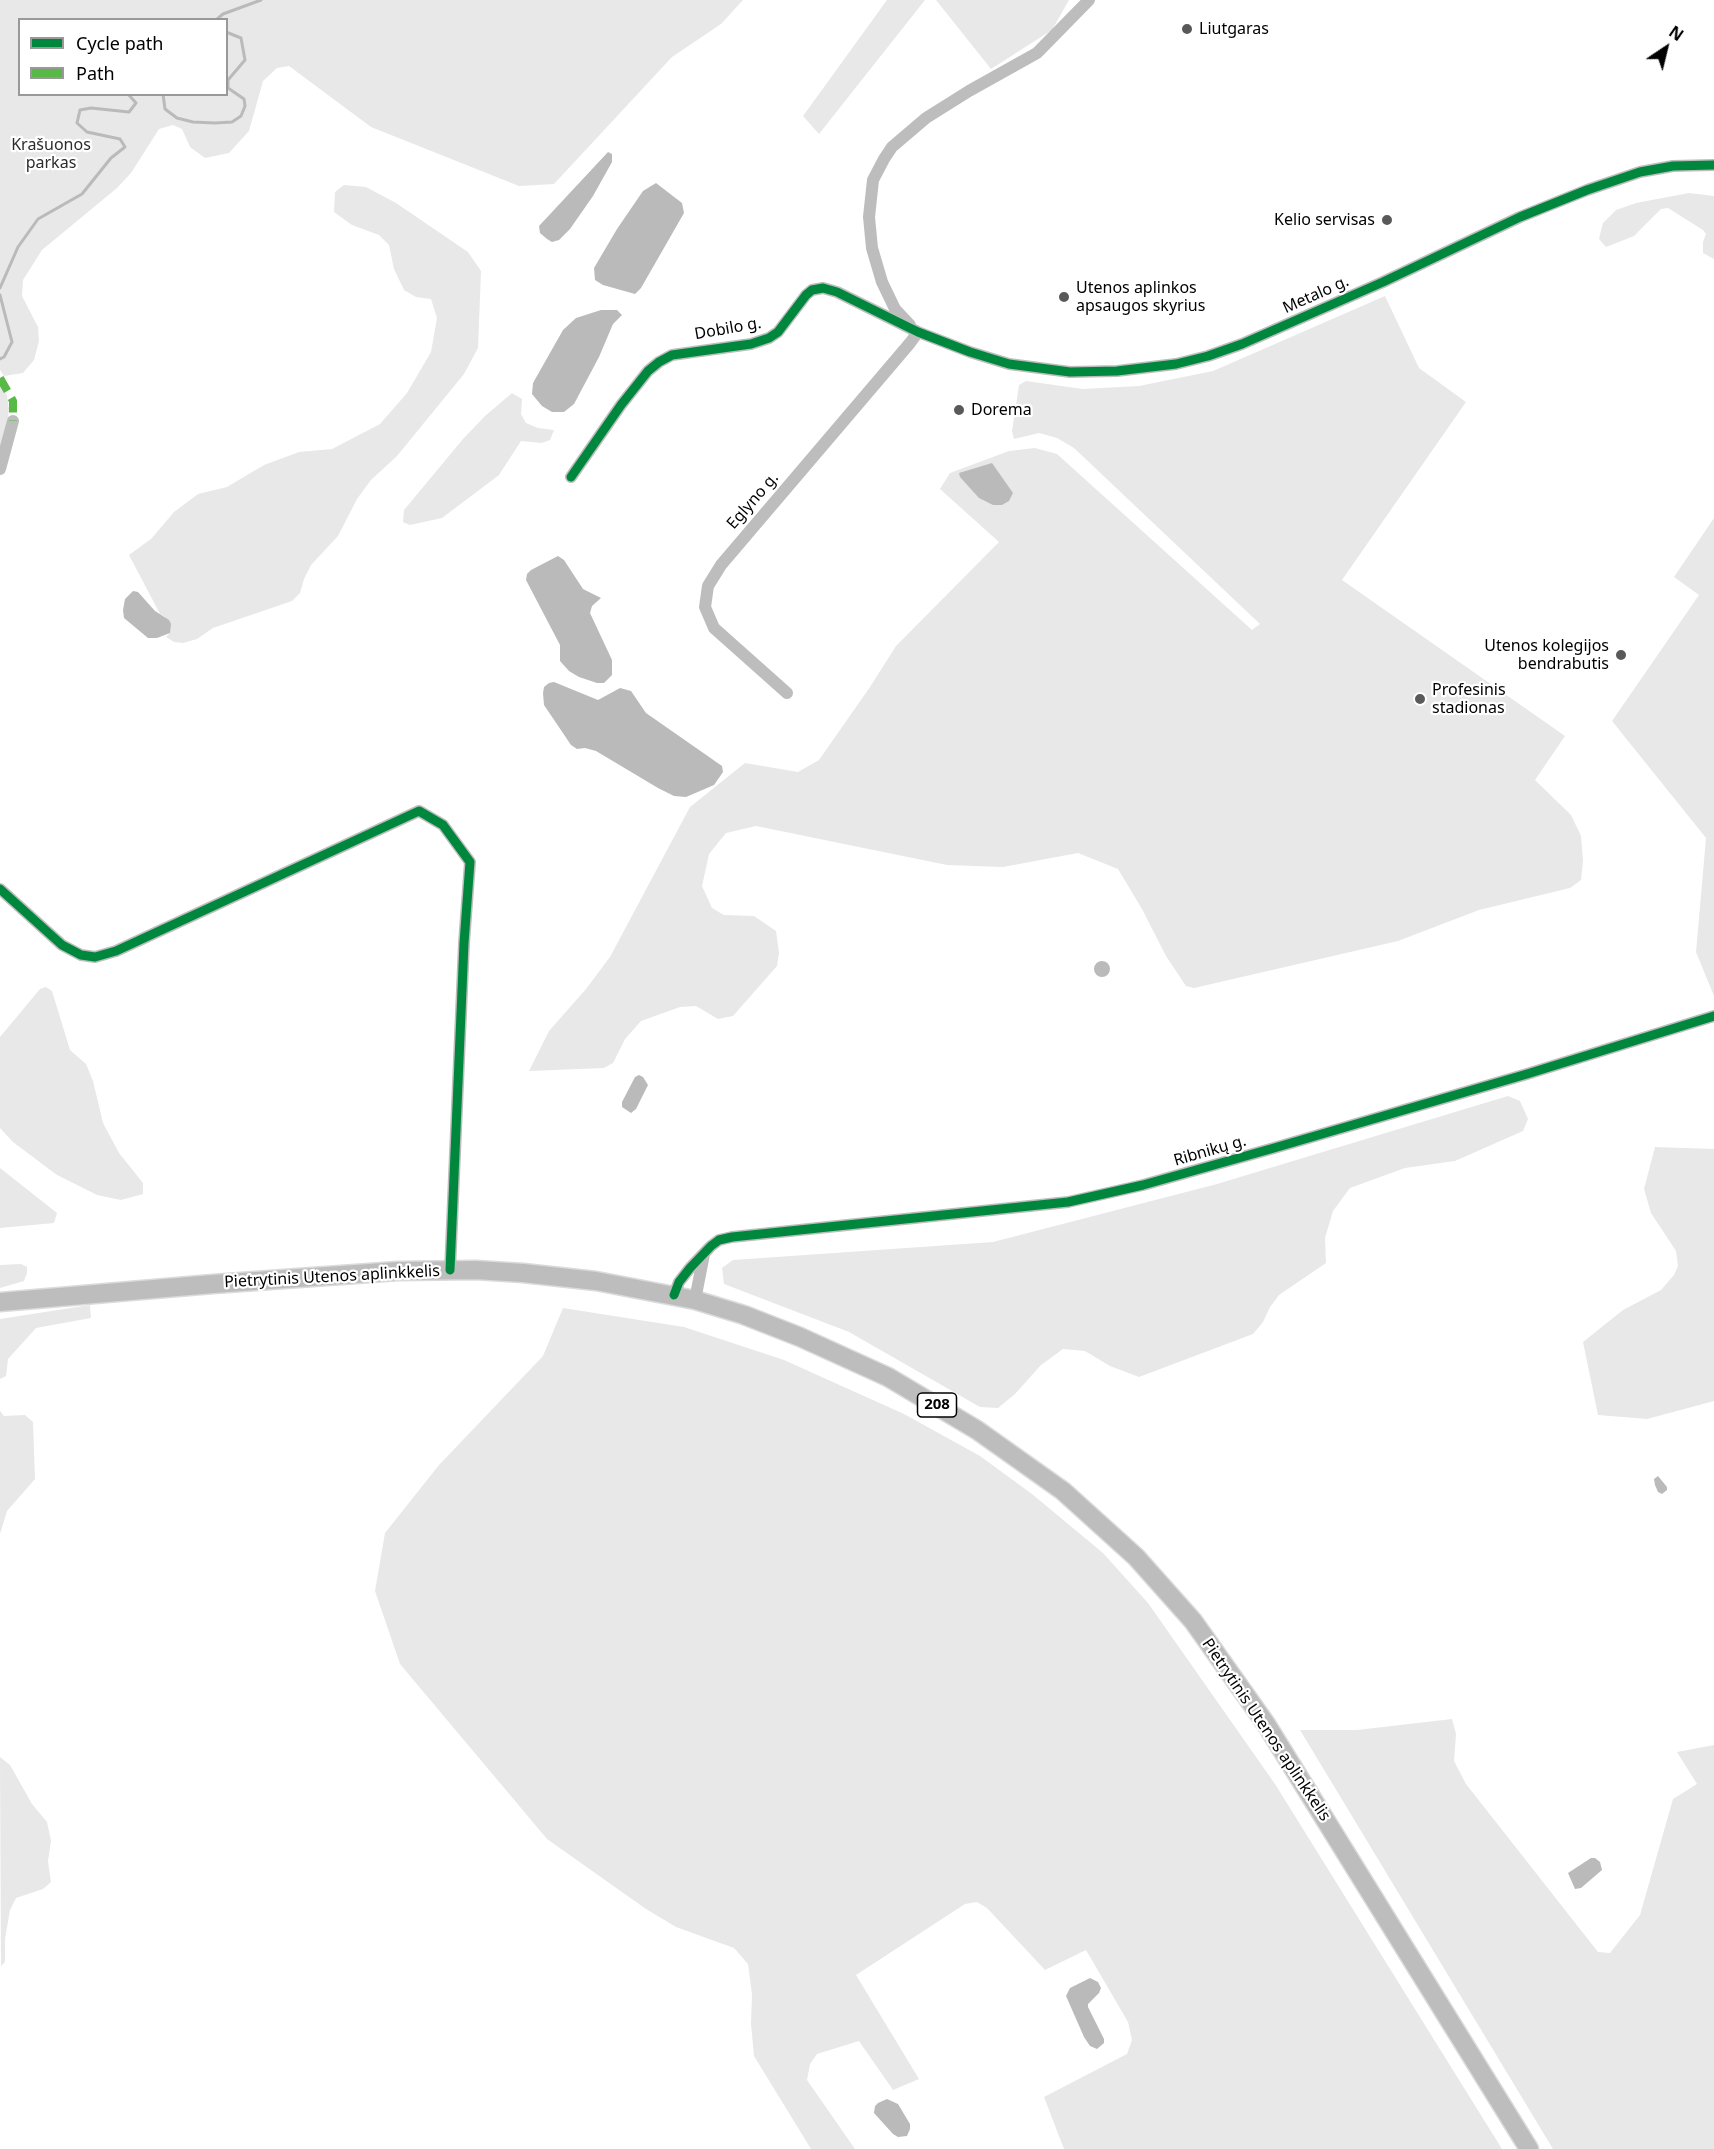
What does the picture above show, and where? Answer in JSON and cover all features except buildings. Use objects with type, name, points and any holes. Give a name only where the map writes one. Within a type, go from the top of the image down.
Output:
[{"type":"highway","name":"Pietrytinis Utenos aplinkkelis","points":[[0,1302],[303,1277],[450,1270],[566,1276],[674,1295],[744,1316],[810,1341],[878,1372],[935,1403],[1063,1491],[1136,1557],[1193,1621],[1266,1724],[1529,2149]]},
{"type":"street","points":[[918,332],[896,309],[882,282],[872,248],[869,217],[873,180],[891,147],[926,118],[1037,53],[1089,0]]},
{"type":"street","name":"Metalo g.","points":[[918,332],[990,359],[1060,371],[1117,370],[1176,364],[1242,344],[1383,282],[1520,217],[1587,190],[1640,172],[1673,166],[1714,165]]},
{"type":"street","name":"Dobilo g.","points":[[571,477],[621,405],[648,371],[659,362],[681,353],[751,344],[769,338],[778,332],[812,290],[823,288],[837,292],[918,332]]},
{"type":"street","name":"Eglyno g.","points":[[787,693],[714,628],[705,607],[708,586],[721,565],[918,332]]},
{"type":"street","points":[[0,470],[13,421]]},
{"type":"street","points":[[0,889],[62,945],[81,955],[95,957],[116,951],[419,811],[443,825],[470,862],[450,1270]]},
{"type":"street","name":"Ribnikų g.","points":[[674,1295],[679,1282],[719,1240],[1068,1202],[1143,1185],[1516,1077],[1714,1016]]},
{"type":"street","points":[[695,1300],[704,1254]]},
{"type":"green space","name":"Krašuonos parkas","points":[[0,0],[743,0],[721,24],[672,57],[554,184],[519,186],[371,127],[289,66],[277,68],[263,81],[249,131],[229,153],[205,158],[190,147],[182,129],[173,125],[159,129],[131,173],[117,188],[42,250],[23,280],[22,296],[38,327],[39,341],[34,360],[23,373],[4,376],[0,370]]},
{"type":"green space","points":[[887,0],[925,0],[819,134],[803,116]]},
{"type":"green space","points":[[936,0],[1069,0],[1052,30],[991,69]]},
{"type":"green space","points":[[344,185],[366,187],[396,203],[468,252],[481,271],[478,348],[464,374],[397,456],[371,480],[357,499],[338,536],[311,565],[300,593],[292,601],[213,628],[197,639],[183,643],[174,642],[166,637],[170,633],[165,617],[160,614],[129,555],[151,539],[174,512],[198,494],[227,487],[264,465],[299,452],[332,449],[380,424],[407,393],[431,352],[437,318],[431,299],[416,297],[404,290],[394,269],[389,245],[379,235],[352,225],[334,212],[335,192]]},
{"type":"green space","points":[[1689,193],[1714,196],[1714,259],[1703,253],[1706,234],[1703,230],[1668,208],[1661,209],[1634,236],[1606,247],[1599,239],[1603,223],[1616,210],[1636,203]]},
{"type":"green space","points":[[1385,296],[1419,368],[1466,402],[1342,580],[1565,736],[1535,780],[1571,815],[1581,836],[1583,861],[1581,880],[1570,888],[1479,910],[1398,941],[1194,988],[1186,986],[1166,956],[1118,869],[1078,853],[1003,867],[947,865],[756,826],[726,833],[709,854],[702,886],[712,908],[724,915],[754,916],[776,931],[779,953],[777,966],[733,1016],[718,1019],[696,1006],[680,1007],[641,1021],[625,1039],[613,1063],[604,1068],[529,1071],[549,1031],[586,989],[610,957],[690,807],[745,763],[798,772],[819,760],[896,646],[999,542],[940,489],[950,473],[1009,451],[1035,448],[1057,454],[1252,630],[1260,624],[1074,448],[1057,438],[1039,433],[1014,439],[1012,431],[1019,385],[1026,381],[1083,389],[1139,386],[1213,371]]},
{"type":"green space","points":[[0,385],[7,395],[9,409],[7,432],[0,461]]},
{"type":"green space","points":[[512,393],[522,399],[521,414],[526,423],[538,428],[554,430],[550,440],[542,443],[521,441],[499,475],[442,518],[410,525],[403,522],[404,510],[463,439]]},
{"type":"green space","points":[[1714,518],[1714,996],[1696,952],[1706,838],[1612,721],[1699,595],[1674,577]]},
{"type":"green space","points":[[46,987],[52,991],[70,1050],[86,1064],[93,1081],[103,1123],[119,1153],[143,1183],[143,1194],[121,1200],[97,1195],[57,1175],[13,1142],[0,1128],[0,1037],[40,989]]},
{"type":"green space","points":[[1508,1096],[1520,1101],[1528,1119],[1523,1131],[1455,1161],[1405,1168],[1350,1188],[1333,1211],[1325,1238],[1326,1263],[1279,1295],[1253,1334],[1139,1377],[1110,1366],[1085,1351],[1063,1349],[1041,1365],[1015,1394],[998,1408],[980,1407],[849,1332],[724,1284],[722,1268],[733,1260],[993,1242],[1217,1184]]},
{"type":"green space","points":[[1655,1147],[1714,1149],[1714,1401],[1647,1419],[1598,1415],[1583,1342],[1623,1310],[1661,1290],[1674,1275],[1678,1266],[1676,1251],[1651,1213],[1644,1189]]},
{"type":"green space","points":[[0,1168],[57,1213],[54,1223],[0,1228]]},
{"type":"green space","points":[[21,1264],[27,1267],[24,1281],[0,1288],[0,1265]]},
{"type":"green space","points":[[90,1305],[91,1318],[36,1328],[8,1359],[6,1376],[0,1379],[0,1319]]},
{"type":"green space","points":[[563,1308],[684,1327],[784,1360],[904,1414],[980,1456],[1032,1494],[1103,1553],[1148,1603],[1275,1784],[1502,2149],[1064,2149],[1044,2097],[1127,2054],[1132,2040],[1128,2022],[1086,1950],[1045,1970],[987,1908],[977,1902],[965,1904],[856,1975],[919,2079],[893,2090],[859,2041],[817,2054],[810,2064],[807,2080],[855,2149],[811,2149],[754,2056],[751,2024],[752,1994],[748,1964],[734,1948],[676,1927],[646,1909],[547,1839],[400,1664],[375,1591],[385,1533],[439,1465],[543,1356]]},
{"type":"green space","points":[[0,1411],[4,1416],[25,1415],[33,1422],[35,1479],[7,1511],[0,1534]]},
{"type":"green space","points":[[1452,1719],[1456,1734],[1454,1761],[1466,1784],[1598,1952],[1610,1953],[1640,1915],[1673,1799],[1697,1784],[1677,1752],[1714,1745],[1714,2149],[1553,2149],[1300,1730],[1357,1730]]},
{"type":"green space","points":[[0,1757],[10,1765],[32,1804],[47,1822],[51,1841],[48,1861],[51,1882],[43,1889],[16,1898],[10,1910],[5,1939],[5,1962],[1,1966]]},
{"type":"shaded area","points":[[608,152],[612,154],[612,162],[593,196],[570,229],[559,240],[552,242],[547,239],[540,233],[539,226]]},
{"type":"shaded area","points":[[656,183],[682,203],[684,213],[641,288],[635,294],[603,285],[595,280],[594,268],[643,191]]},
{"type":"shaded area","points":[[601,310],[617,310],[622,315],[613,324],[599,357],[574,404],[564,412],[552,412],[542,406],[532,394],[533,383],[563,330],[576,318]]},
{"type":"shaded area","points":[[992,463],[1013,493],[1009,501],[1002,505],[993,505],[979,498],[959,473]]},
{"type":"shaded area","points":[[558,556],[564,560],[583,589],[601,598],[592,606],[590,613],[612,660],[612,675],[604,683],[579,677],[569,671],[560,661],[560,645],[526,580],[531,570]]},
{"type":"shaded area","points":[[133,591],[138,592],[155,611],[169,620],[170,633],[157,638],[148,638],[124,618],[125,599]]},
{"type":"shaded area","points":[[554,682],[598,700],[620,688],[631,691],[646,713],[722,766],[723,772],[714,785],[686,797],[674,796],[596,751],[585,748],[577,749],[571,745],[544,705],[544,687]]},
{"type":"shaded area","points":[[1102,961],[1108,963],[1110,969],[1108,975],[1102,977],[1096,975],[1094,969],[1096,963]]},
{"type":"shaded area","points":[[639,1075],[648,1085],[636,1109],[631,1113],[622,1107],[622,1102],[635,1077]]},
{"type":"shaded area","points":[[1658,1476],[1667,1487],[1662,1494],[1658,1492],[1655,1485],[1654,1479]]},
{"type":"shaded area","points":[[1591,1858],[1600,1862],[1602,1870],[1581,1888],[1575,1889],[1568,1873]]},
{"type":"shaded area","points":[[1090,1978],[1098,1982],[1101,1988],[1088,2004],[1104,2039],[1104,2043],[1097,2049],[1090,2046],[1084,2037],[1066,1996],[1070,1988]]},
{"type":"shaded area","points":[[887,2099],[898,2104],[910,2124],[907,2136],[898,2137],[893,2134],[874,2113],[875,2106]]},
{"type":"waterway","points":[[218,18],[223,14],[261,0]]},
{"type":"waterway","points":[[228,33],[241,38],[245,60],[228,80]]},
{"type":"waterway","points":[[228,80],[228,88]]},
{"type":"waterway","points":[[163,96],[165,109],[177,118],[193,122],[232,122],[241,116],[245,106],[244,99],[228,88]]},
{"type":"waterway","points":[[0,288],[18,247],[38,219],[82,194],[111,158],[125,147],[120,139],[87,132],[77,123],[80,110],[91,108],[129,112],[136,103],[130,96]]},
{"type":"waterway","points":[[0,295],[12,342],[4,357],[0,359]]},
{"type":"marked path","points":[[0,378],[13,401],[13,421]]},
{"type":"cycle path","points":[[571,477],[621,405],[648,371],[659,362],[672,355],[751,344],[769,338],[778,332],[812,290],[823,288],[837,292],[918,332],[1009,364],[1070,372],[1117,371],[1176,364],[1242,344],[1383,282],[1520,217],[1587,190],[1640,172],[1673,166],[1714,165]]},
{"type":"cycle path","points":[[0,889],[62,945],[81,955],[95,957],[116,951],[419,811],[443,825],[470,862],[464,943],[450,1270]]},
{"type":"cycle path","points":[[674,1295],[679,1282],[690,1268],[719,1240],[1068,1202],[1143,1185],[1274,1148],[1527,1074],[1714,1016]]},
{"type":"place","name":"Liutgaras","points":[[1187,29]]},
{"type":"place","name":"Kelio servisas","points":[[1387,220]]},
{"type":"place","name":"Utenos aplinkos apsaugos skyrius","points":[[1064,297]]},
{"type":"place","name":"Dorema","points":[[959,410]]},
{"type":"place","name":"Utenos kolegijos bendrabutis","points":[[1621,655]]},
{"type":"place","name":"Profesinis stadionas","points":[[1420,699]]}]
